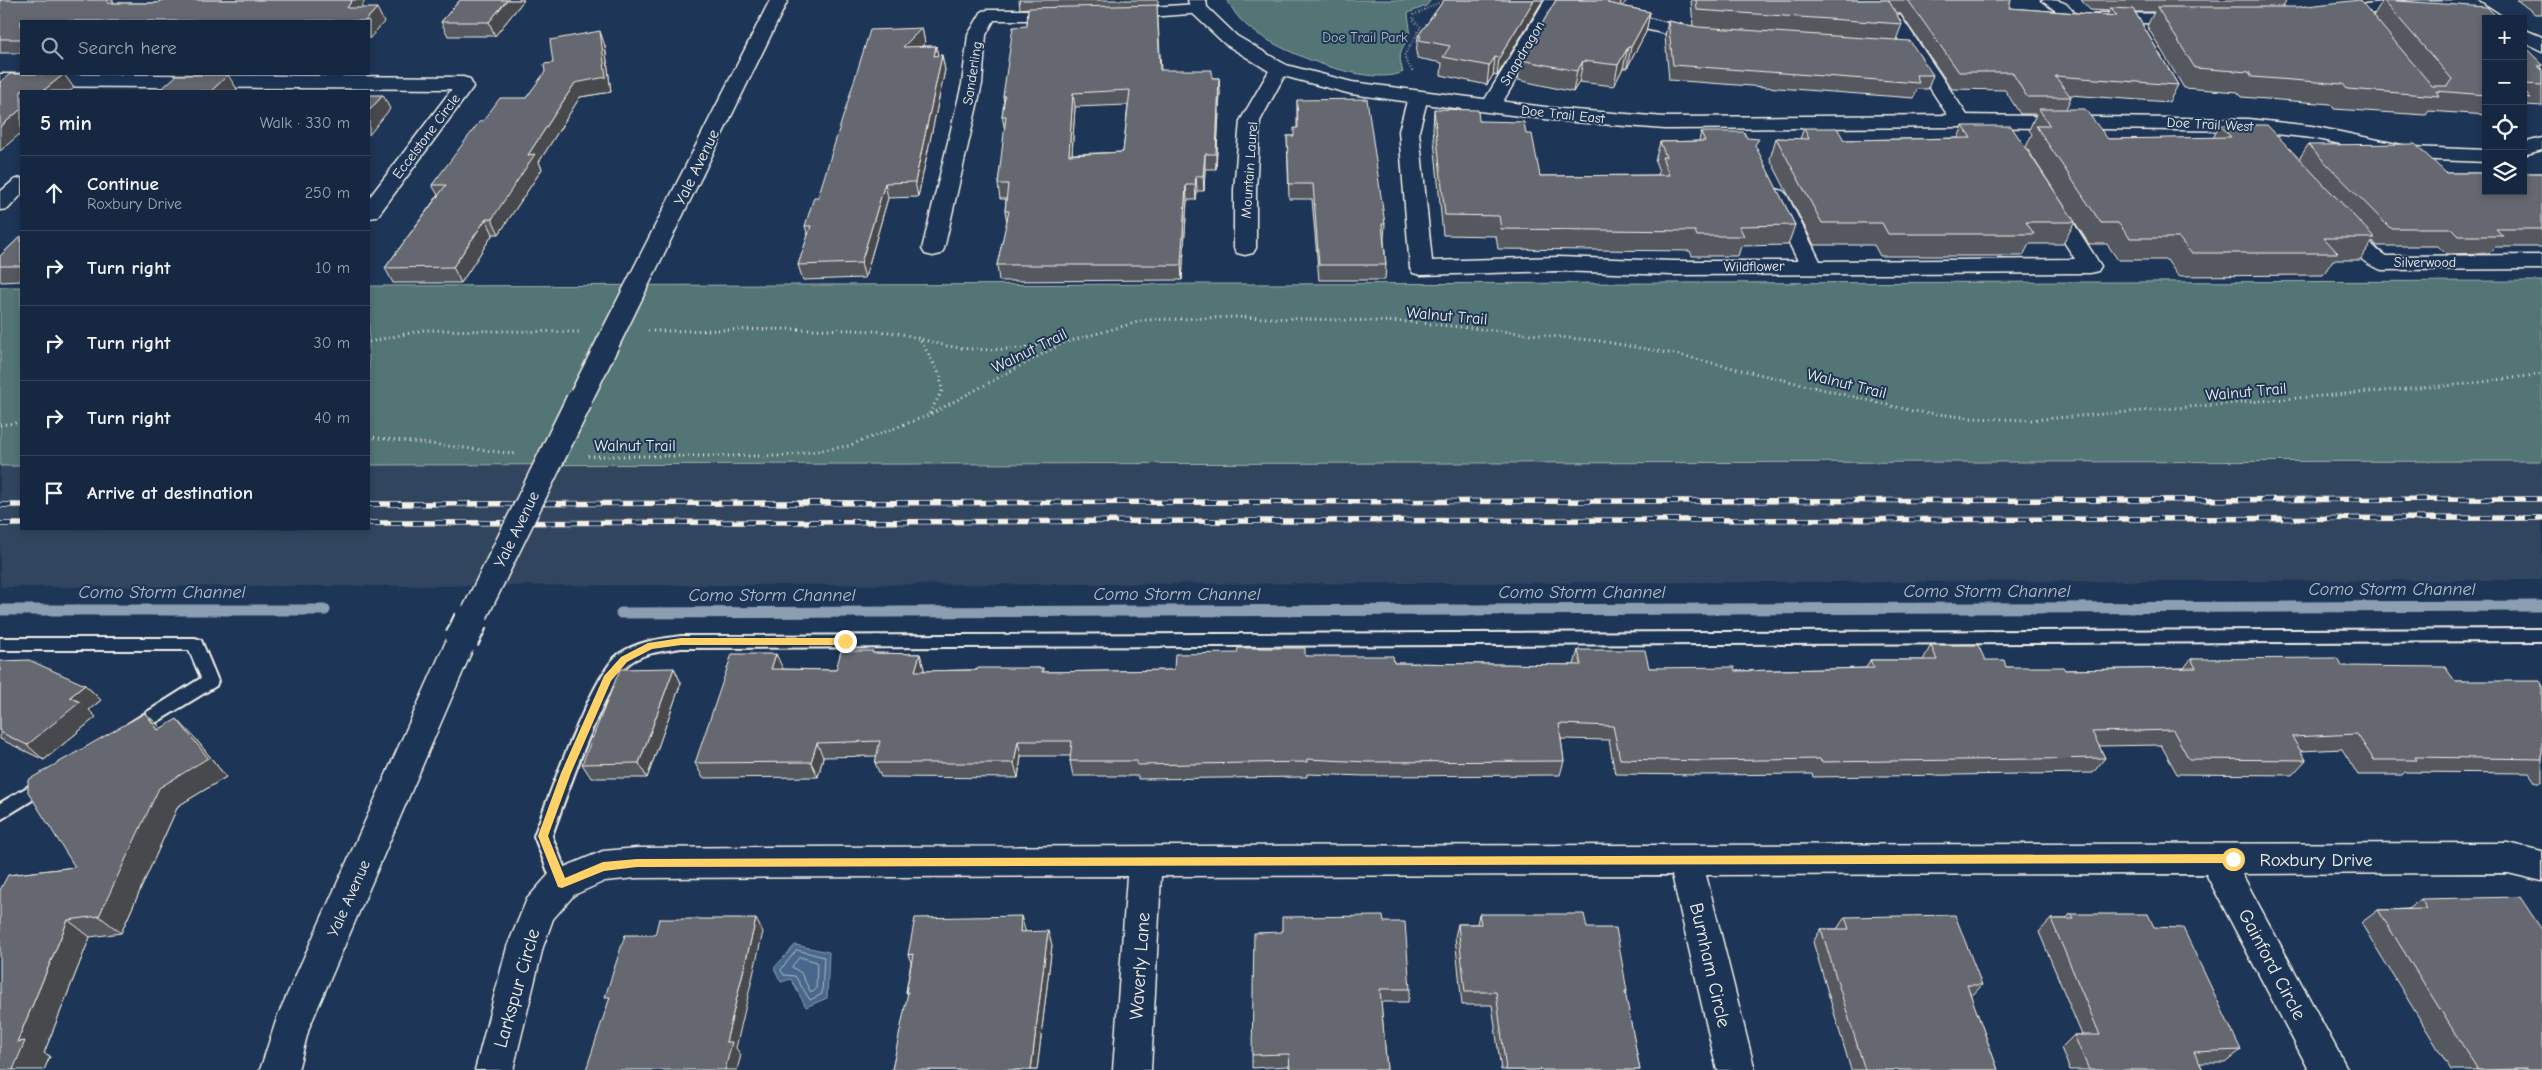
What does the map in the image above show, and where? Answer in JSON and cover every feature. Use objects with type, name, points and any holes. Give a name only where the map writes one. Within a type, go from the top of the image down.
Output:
[{"type":"street","name":"Yale Avenue","points":[[279,1070],[291,1028],[462,639],[778,0]]},
{"type":"street","name":"Snapdragon","points":[[1491,106],[1554,0]]},
{"type":"street","points":[[1560,0],[1666,28],[1724,36]]},
{"type":"street","points":[[2050,0],[2063,8],[2067,15]]},
{"type":"street","points":[[2312,15],[2338,7],[2466,2],[2490,15]]},
{"type":"street","name":"Doe Trail East","points":[[1198,4],[1231,40],[1279,69],[1351,88],[1561,115],[1665,123],[1961,121]]},
{"type":"street","points":[[1104,14],[1198,4]]},
{"type":"street","points":[[2338,7],[2366,25]]},
{"type":"street","name":"Sanderling","points":[[933,249],[972,84],[977,35],[988,15],[1085,15]]},
{"type":"street","points":[[2048,20],[2067,15],[2136,27],[2210,19]]},
{"type":"street","points":[[1894,19],[1961,121]]},
{"type":"street","points":[[2527,36],[2542,45]]},
{"type":"street","points":[[1892,48],[1912,49]]},
{"type":"street","name":"Mountain Laurel","points":[[1245,248],[1245,190],[1250,121],[1279,69]]},
{"type":"street","points":[[0,80],[126,86]]},
{"type":"street","name":"Eccelstone Circle","points":[[126,86],[463,83],[463,87],[370,211]]},
{"type":"street","name":"Wildflower","points":[[1418,97],[1408,132],[1421,268],[1558,264],[1672,268],[1811,265],[2090,266],[2039,186]]},
{"type":"street","name":"Doe Trail West","points":[[1961,121],[2003,130],[2158,122],[2248,125],[2312,132],[2411,153],[2482,156]]},
{"type":"street","points":[[2248,125],[2267,146]]},
{"type":"street","points":[[2527,148],[2542,144]]},
{"type":"street","points":[[1766,173],[1811,265]]},
{"type":"street","points":[[0,204],[20,185]]},
{"type":"street","name":"Silverwood","points":[[2326,208],[2371,257],[2382,263],[2542,262]]},
{"type":"street","name":"Roxbury Drive","points":[[562,884],[603,866],[637,863],[2508,858],[2542,866]]},
{"type":"street","name":"Gainford Circle","points":[[2216,859],[2329,1070]]},
{"type":"street","name":"Burnham Circle","points":[[1686,860],[1736,1070]]},
{"type":"street","name":"Waverly Lane","points":[[1132,1070],[1145,861]]},
{"type":"street","name":"Larkspur Circle","points":[[494,1070],[525,947],[539,910],[562,884]]},
{"type":"lane","points":[[562,884],[543,836],[566,773],[608,678],[624,659],[651,646],[674,643],[2542,635]]},
{"type":"lane","points":[[0,644],[195,644],[210,681],[118,739]]},
{"type":"lane","points":[[0,812],[59,775]]},
{"type":"path","points":[[1406,75],[1412,71],[1404,56],[1406,50],[1417,38],[1421,27],[1413,20],[1414,15],[1444,0]]},
{"type":"path","name":"Walnut Trail","points":[[587,456],[784,456],[848,446],[929,415],[1063,343],[1145,320],[1235,317],[1410,322],[1600,341],[1676,354],[1913,411],[1971,418],[2030,420],[2467,384],[2542,374]]},
{"type":"path","points":[[370,342],[424,330],[615,331]]},
{"type":"path","points":[[649,331],[851,330],[892,332],[921,340],[984,350],[1024,349],[1074,340]]},
{"type":"path","points":[[921,340],[940,375],[942,391],[929,415]]},
{"type":"path","points":[[0,425],[20,422]]},
{"type":"path","points":[[370,438],[518,454]]},
{"type":"shaded area","points":[[2542,461],[2542,580],[0,587],[0,466],[20,466],[20,530],[370,530],[370,465]]},
{"type":"green space","name":"Doe Trail Park","points":[[1227,0],[1431,0],[1426,6],[1408,13],[1409,36],[1402,48],[1400,57],[1403,72],[1387,76],[1366,75],[1343,70],[1293,53],[1253,30],[1238,17]]},
{"type":"green space","points":[[2542,281],[2542,461],[370,465],[370,286]]},
{"type":"green space","points":[[0,287],[20,287],[20,466],[0,466]]},
{"type":"water","points":[[795,945],[829,952],[827,998],[806,1007],[791,979],[781,982],[774,968]]},
{"type":"building","points":[[0,0],[107,0],[107,3],[157,3],[162,0],[352,0],[347,8],[377,8],[366,20],[20,20],[20,39],[0,39]]},
{"type":"building","points":[[460,0],[507,0],[489,22],[441,22]]},
{"type":"building","points":[[1444,0],[1534,0],[1499,58],[1495,57],[1489,66],[1443,57],[1450,46],[1419,40],[1421,36],[1418,36]]},
{"type":"building","points":[[1556,0],[1611,0],[1607,3],[1650,12],[1631,47],[1628,47],[1618,65],[1583,61],[1577,71],[1521,60]]},
{"type":"building","points":[[1696,0],[1890,0],[1902,24],[1697,10]]},
{"type":"building","points":[[1908,0],[2011,0],[2009,8],[2117,16],[2110,8],[2133,9],[2178,85],[2055,76],[2071,97],[2027,97],[2012,72],[1959,72]]},
{"type":"building","points":[[2360,0],[2432,86],[2447,86],[2452,79],[2383,0],[2487,7],[2495,15],[2482,15],[2482,95],[2436,91],[2439,96],[2347,89],[2343,84],[2252,77],[2249,72],[2195,68],[2157,7],[2298,7]]},
{"type":"building","points":[[1157,5],[1160,70],[1212,70],[1212,78],[1219,78],[1216,154],[1205,154],[1203,176],[1196,176],[1195,185],[1186,185],[1181,265],[997,265],[1009,211],[1005,211],[1008,184],[998,184],[1006,116],[1002,116],[1005,96],[1003,96],[1013,27],[1027,26],[1028,8]],"holes":[[[1130,90],[1123,152],[1069,155],[1073,93]]]},
{"type":"building","points":[[1668,21],[1698,27],[1910,41],[1933,75],[1916,75],[1919,83],[1673,65]]},
{"type":"building","points":[[922,28],[903,47],[936,46],[934,56],[942,55],[915,182],[885,183],[861,263],[798,265],[811,226],[805,226],[814,197],[818,197],[870,30]]},
{"type":"building","points":[[600,31],[606,77],[575,83],[528,155],[535,154],[492,219],[486,219],[453,267],[385,268],[446,185],[432,185],[480,121],[483,121],[500,98],[526,98],[545,72],[544,64],[553,63],[550,40]]},
{"type":"building","points":[[2527,49],[2542,64],[2542,66],[2538,66],[2542,70],[2542,85],[2527,84]]},
{"type":"building","points":[[10,74],[63,75],[44,90],[20,90],[20,110],[0,127],[0,82]]},
{"type":"building","points":[[177,75],[228,75],[212,90],[160,90]]},
{"type":"building","points":[[370,95],[383,95],[370,110]]},
{"type":"building","points":[[1367,99],[1385,224],[1382,224],[1386,265],[1319,265],[1313,184],[1289,184],[1287,136],[1294,136],[1294,128],[1298,128],[1297,100]]},
{"type":"building","points":[[1434,109],[1478,110],[1479,121],[1524,122],[1526,134],[1532,134],[1540,176],[1669,175],[1662,157],[1666,157],[1660,142],[1705,141],[1701,132],[1744,132],[1747,138],[1759,139],[1755,145],[1795,225],[1739,226],[1744,236],[1697,236],[1695,231],[1501,229],[1499,216],[1445,215]]},
{"type":"building","points":[[2039,109],[2085,109],[2108,139],[2231,137],[2220,125],[2267,125],[2375,238],[2324,238],[2338,253],[2191,253],[2179,238],[2130,238],[2118,223],[2101,223],[2036,126],[2050,126]]},
{"type":"building","points":[[1963,126],[2011,126],[2075,222],[2026,222],[2034,234],[1888,234],[1882,223],[1822,223],[1776,138],[1809,139],[1804,128],[1837,128],[1844,140],[1971,138]]},
{"type":"building","points":[[2415,144],[2446,173],[2482,173],[2482,195],[2527,195],[2527,173],[2542,173],[2542,229],[2496,229],[2503,236],[2459,236],[2451,228],[2390,228],[2308,145]]},
{"type":"building","points":[[20,237],[20,266],[0,266],[0,256]]},
{"type":"building","points":[[1931,645],[1978,645],[1985,660],[2004,660],[2006,667],[2063,667],[2065,670],[2196,668],[2191,659],[2337,658],[2342,666],[2445,667],[2455,681],[2540,681],[2542,684],[2542,759],[2415,757],[2417,760],[2374,760],[2357,734],[2292,737],[2306,760],[2189,759],[2173,730],[2092,732],[2105,758],[1821,762],[1820,759],[1706,761],[1620,759],[1613,726],[1559,724],[1564,761],[1367,762],[1307,759],[1307,762],[1137,765],[1137,761],[1070,761],[1072,741],[1018,741],[1014,763],[875,763],[880,741],[817,743],[811,762],[695,763],[732,654],[776,654],[771,669],[836,670],[841,651],[873,651],[872,653],[920,654],[915,671],[977,670],[978,668],[1043,668],[1042,672],[1174,670],[1175,654],[1237,653],[1238,648],[1305,648],[1305,656],[1393,656],[1394,663],[1581,665],[1578,650],[1645,650],[1649,668],[1734,667],[1735,671],[1874,668],[1870,660],[1937,660]]},
{"type":"building","points":[[29,660],[85,685],[70,697],[80,702],[27,745],[0,732],[0,661]]},
{"type":"building","points":[[674,668],[639,763],[582,764],[620,669]]},
{"type":"building","points":[[145,713],[158,730],[177,719],[208,758],[159,788],[99,916],[68,920],[17,1042],[25,1041],[13,1070],[0,1070],[0,890],[8,875],[75,867],[28,792],[28,780]]},
{"type":"building","points":[[2520,897],[2542,930],[2542,1070],[2478,1070],[2378,910],[2427,909],[2421,899]]},
{"type":"building","points":[[1479,914],[1584,914],[1587,928],[1616,928],[1627,991],[1625,991],[1640,1070],[1506,1070],[1496,992],[1465,992],[1458,924],[1481,924]]},
{"type":"building","points":[[2070,914],[2148,914],[2154,927],[2183,928],[2241,1050],[2194,1052],[2203,1070],[2089,1070],[2074,1035],[2100,1035],[2051,919],[2073,919]]},
{"type":"building","points":[[1955,915],[1982,985],[1967,985],[1998,1070],[1865,1070],[1821,929],[1849,929],[1845,917]]},
{"type":"building","points":[[1021,916],[1020,932],[1048,931],[1031,1070],[892,1070],[908,992],[906,992],[913,954],[908,955],[915,918]]},
{"type":"building","points":[[1383,916],[1384,922],[1405,922],[1410,989],[1380,989],[1387,1070],[1290,1070],[1289,1054],[1252,1055],[1254,933],[1282,932],[1282,917]]},
{"type":"building","points":[[659,919],[756,919],[726,1042],[732,1042],[725,1070],[586,1070],[610,997],[605,997],[625,935],[655,935]]},
{"type":"waterway","name":"Como Storm Channel","points":[[621,613],[2542,606]]},
{"type":"waterway","name":"Como Storm Channel","points":[[0,610],[325,610]]},
{"type":"railway","points":[[370,504],[2542,499]]},
{"type":"railway","points":[[0,505],[20,505]]},
{"type":"railway","points":[[370,523],[2542,518]]},
{"type":"railway","points":[[0,524],[20,524]]},
{"type":"route","points":[[845,641],[681,642],[651,646],[624,659],[608,678],[566,773],[543,836],[562,884],[603,866],[637,863],[2233,859]]}]
